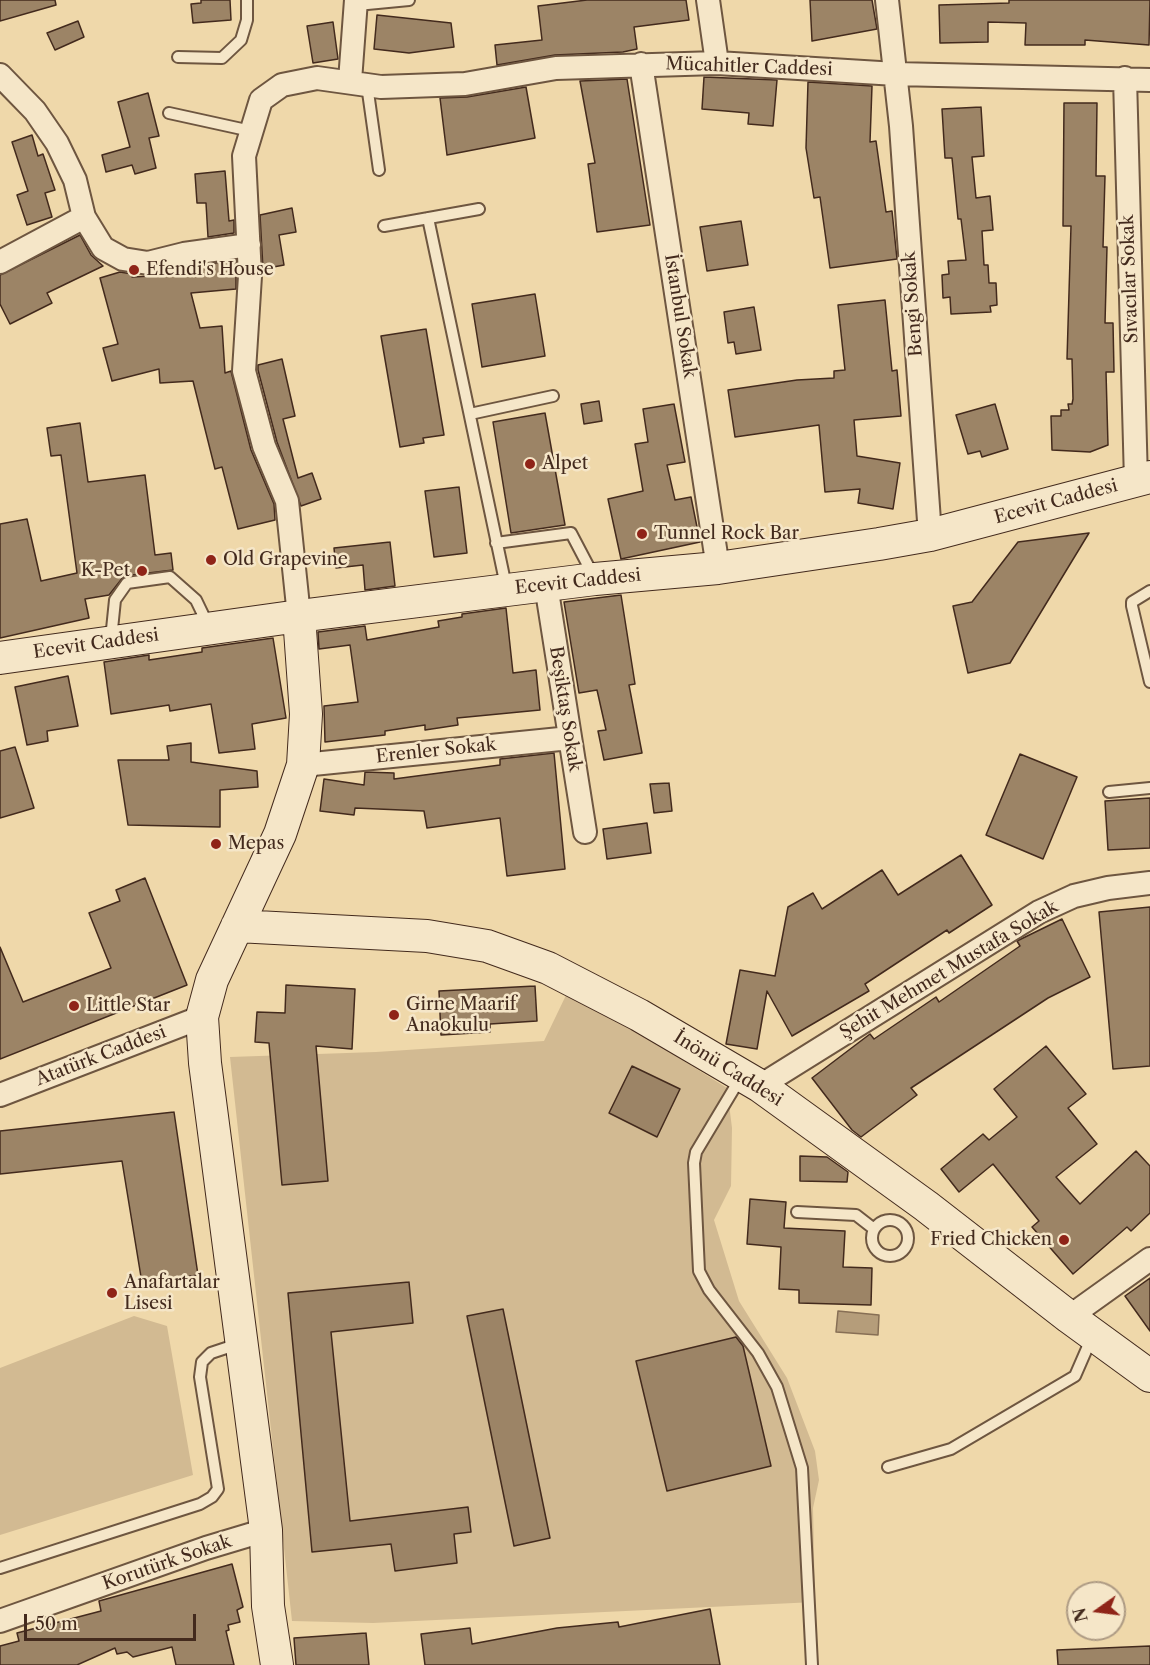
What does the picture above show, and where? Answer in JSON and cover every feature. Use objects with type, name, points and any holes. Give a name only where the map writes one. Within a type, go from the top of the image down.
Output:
[{"type":"street","points":[[708,0],[717,63]]},
{"type":"street","name":"Bengi Sokak","points":[[886,0],[896,74],[930,535]]},
{"type":"street","points":[[357,2],[359,83]]},
{"type":"street","name":"Mücahitler Caddesi","points":[[299,616],[287,501],[264,446],[244,371],[249,245],[244,156],[261,100],[282,85],[318,78],[381,87],[465,84],[556,69],[641,64],[717,63],[896,74],[1150,80]]},
{"type":"street","name":"İstanbul Sokak","points":[[641,64],[718,568]]},
{"type":"street","points":[[0,75],[34,111],[57,143],[75,180],[84,217],[103,248],[123,259],[148,263],[184,254],[249,245]]},
{"type":"street","name":"Sıvacılar Sokak","points":[[1125,78],[1143,479]]},
{"type":"street","points":[[0,262],[84,217]]},
{"type":"street","name":"Ecevit Caddesi","points":[[0,658],[299,616],[546,585],[718,568],[930,535],[1143,479]]},
{"type":"street","name":"Beşiktaş Sokak","points":[[546,585],[585,832]]},
{"type":"street","points":[[277,1665],[268,1606],[266,1530],[205,1063],[202,1017],[212,980],[280,834],[303,765],[306,714],[299,616]]},
{"type":"street","name":"Erenler Sokak","points":[[303,765],[570,738]]},
{"type":"street","name":"Şehit Mehmet Mustafa Sokak","points":[[751,1080],[1039,912],[1074,896],[1108,888],[1150,883]]},
{"type":"street","name":"İnönü Caddesi","points":[[237,926],[428,936],[488,946],[548,968],[639,1015],[751,1080],[900,1206],[1081,1326],[1150,1376]]},
{"type":"street","name":"Atatürk Caddesi","points":[[0,1095],[202,1017]]},
{"type":"street","points":[[1081,1326],[1150,1259]]},
{"type":"street","name":"Korutürk Sokak","points":[[0,1621],[206,1548],[266,1530]]},
{"type":"lane","points":[[178,57],[222,58],[241,40],[247,20],[247,0]]},
{"type":"lane","points":[[357,2],[409,0]]},
{"type":"lane","points":[[359,83],[379,170]]},
{"type":"lane","points":[[169,113],[251,131]]},
{"type":"lane","points":[[384,226],[479,209]]},
{"type":"lane","points":[[428,218],[507,590]]},
{"type":"lane","points":[[470,414],[553,396]]},
{"type":"lane","points":[[496,543],[571,533],[595,579]]},
{"type":"lane","points":[[111,642],[115,600],[127,583],[170,577],[196,600],[210,628]]},
{"type":"lane","points":[[1150,591],[1132,602],[1150,682]]},
{"type":"lane","points":[[1109,792],[1150,788]]},
{"type":"lane","points":[[751,1080],[696,1152],[694,1163],[699,1272],[708,1290],[758,1353],[777,1387],[802,1468],[812,1665]]},
{"type":"lane","points":[[874,1228],[873,1245],[878,1251],[885,1255],[900,1252],[908,1239],[902,1224],[900,1206]]},
{"type":"lane","points":[[874,1228],[887,1220],[900,1206]]},
{"type":"lane","points":[[797,1212],[856,1215],[874,1228]]},
{"type":"lane","points":[[888,1467],[951,1449],[1075,1376],[1081,1326]]},
{"type":"lane","points":[[0,1568],[200,1504],[212,1497],[218,1489],[200,1377],[202,1362],[211,1353],[242,1343]]},
{"type":"shaded area","points":[[569,989],[727,1088],[732,1128],[731,1186],[714,1220],[739,1301],[787,1378],[815,1451],[819,1480],[813,1508],[815,1602],[373,1623],[292,1621],[230,1057],[376,1052],[544,1041]]},
{"type":"shaded area","points":[[838,1311],[879,1315],[878,1335],[836,1332]]},
{"type":"shaded area","points":[[134,1316],[167,1326],[193,1475],[0,1535],[0,1368]]},
{"type":"building","points":[[0,0],[55,0],[56,5],[0,21]]},
{"type":"building","points":[[201,0],[230,0],[231,20],[193,23],[191,4],[201,3]]},
{"type":"building","points":[[587,0],[686,0],[689,20],[634,27],[637,49],[623,52],[555,55],[497,65],[495,45],[542,40],[538,6]]},
{"type":"building","points":[[810,0],[872,0],[877,29],[812,41]]},
{"type":"building","points":[[1009,0],[1150,0],[1149,45],[1085,40],[1085,45],[1025,45],[1026,23],[988,22],[988,42],[940,43],[939,5],[1009,3]]},
{"type":"building","points":[[377,15],[451,23],[454,47],[409,53],[374,49]]},
{"type":"building","points":[[78,21],[84,37],[55,50],[47,33]]},
{"type":"building","points":[[333,22],[338,59],[313,63],[307,26]]},
{"type":"building","points":[[704,77],[777,80],[773,126],[748,124],[749,113],[702,109]]},
{"type":"building","points":[[627,79],[650,225],[597,232],[588,164],[595,163],[580,81]]},
{"type":"building","points":[[808,82],[872,86],[870,142],[876,141],[886,212],[892,211],[897,259],[830,268],[820,197],[814,198],[806,148]]},
{"type":"building","points":[[526,87],[535,138],[447,155],[440,98],[467,97]]},
{"type":"building","points":[[148,93],[159,136],[149,138],[156,168],[135,174],[132,165],[106,172],[102,155],[130,147],[118,102]]},
{"type":"building","points":[[1064,103],[1097,103],[1096,176],[1105,176],[1103,247],[1107,247],[1105,323],[1113,323],[1114,372],[1106,372],[1108,445],[1090,452],[1052,450],[1051,416],[1061,416],[1061,410],[1069,410],[1068,404],[1072,404],[1073,399],[1072,359],[1067,359],[1071,226],[1063,226]]},
{"type":"building","points":[[981,107],[984,156],[972,157],[976,198],[990,196],[993,230],[982,231],[984,265],[988,265],[989,283],[996,283],[997,305],[990,306],[991,312],[951,314],[950,297],[943,298],[942,275],[949,274],[948,261],[966,260],[961,219],[958,219],[952,158],[945,158],[942,109]]},
{"type":"building","points":[[32,135],[38,156],[43,154],[55,190],[45,193],[52,217],[27,225],[17,195],[28,191],[12,142]]},
{"type":"building","points":[[225,171],[229,221],[234,220],[234,233],[208,237],[206,203],[197,203],[195,174]]},
{"type":"building","points":[[292,208],[296,232],[279,235],[284,265],[263,269],[260,215]]},
{"type":"building","points":[[741,221],[748,265],[707,271],[700,227]]},
{"type":"building","points":[[80,235],[91,255],[103,266],[47,293],[52,303],[10,324],[0,304],[0,275]]},
{"type":"building","points":[[236,260],[236,289],[191,293],[200,328],[222,326],[225,373],[231,371],[251,450],[274,504],[275,520],[238,529],[222,467],[215,469],[193,381],[160,383],[159,369],[112,381],[103,348],[118,344],[100,278],[120,272],[132,274],[132,277],[151,276],[187,267]]},
{"type":"building","points":[[535,294],[545,356],[482,367],[472,304]]},
{"type":"building","points":[[885,300],[892,371],[897,370],[901,416],[854,420],[857,456],[900,463],[893,509],[858,503],[860,489],[825,492],[819,425],[735,437],[728,390],[797,380],[834,378],[834,371],[845,370],[838,305]]},
{"type":"building","points":[[754,307],[761,350],[736,354],[734,342],[728,343],[724,312]]},
{"type":"building","points":[[426,329],[444,435],[423,438],[424,443],[400,447],[381,336]]},
{"type":"building","points":[[282,359],[295,416],[283,419],[298,478],[312,473],[321,499],[301,506],[277,442],[258,370],[258,365]]},
{"type":"building","points":[[599,401],[602,421],[584,424],[581,404]]},
{"type":"building","points":[[674,404],[685,462],[667,465],[675,500],[691,497],[700,542],[621,559],[608,499],[643,491],[635,444],[648,442],[643,409]]},
{"type":"building","points":[[995,404],[1008,449],[982,457],[980,451],[968,454],[956,415]]},
{"type":"building","points":[[545,413],[565,525],[511,533],[493,422]]},
{"type":"building","points":[[80,423],[88,482],[145,475],[155,555],[171,553],[173,570],[124,576],[109,595],[85,599],[89,618],[0,638],[0,524],[27,519],[41,581],[77,573],[61,455],[51,456],[47,428]]},
{"type":"building","points":[[459,487],[467,553],[434,557],[425,491]]},
{"type":"building","points":[[1089,533],[1010,663],[968,673],[953,606],[972,602],[1018,542]]},
{"type":"building","points":[[390,542],[395,586],[365,590],[363,565],[336,568],[334,548]]},
{"type":"building","points":[[621,595],[635,684],[629,685],[642,753],[604,760],[598,731],[606,730],[597,690],[579,693],[564,602]]},
{"type":"building","points":[[506,608],[513,673],[536,670],[540,710],[457,718],[458,725],[425,730],[425,725],[385,731],[385,735],[325,742],[324,706],[358,702],[350,645],[319,649],[318,632],[365,626],[367,640],[439,627],[438,621],[462,617],[462,614]]},
{"type":"building","points":[[273,638],[286,718],[252,724],[255,749],[219,753],[211,704],[170,711],[169,705],[111,714],[104,662],[149,655],[149,660],[202,652],[202,648]]},
{"type":"building","points":[[68,676],[78,726],[47,731],[48,741],[27,745],[15,687]]},
{"type":"building","points":[[191,743],[191,762],[257,771],[258,787],[220,790],[220,827],[128,825],[118,760],[169,760],[167,746]]},
{"type":"building","points":[[15,747],[34,808],[0,818],[0,751]]},
{"type":"building","points":[[554,753],[565,869],[507,876],[500,818],[427,828],[424,811],[355,808],[354,815],[320,811],[324,779],[364,785],[365,772],[394,773],[394,779],[500,765],[500,759]]},
{"type":"building","points":[[1020,754],[1077,777],[1043,859],[986,835]]},
{"type":"building","points":[[669,783],[672,811],[654,813],[650,784]]},
{"type":"building","points":[[1150,798],[1150,848],[1108,850],[1105,801]]},
{"type":"building","points":[[647,823],[651,853],[607,859],[603,829]]},
{"type":"building","points":[[961,855],[992,905],[949,933],[947,930],[865,984],[869,991],[792,1036],[767,991],[757,1049],[726,1044],[740,970],[775,976],[788,907],[813,893],[822,909],[882,870],[898,895]]},
{"type":"building","points":[[145,878],[187,985],[0,1059],[0,947],[23,1002],[111,968],[89,913],[120,901],[116,890]]},
{"type":"building","points":[[1150,907],[1150,1066],[1113,1069],[1099,912]]},
{"type":"building","points":[[1062,919],[1090,977],[1048,998],[911,1088],[917,1095],[861,1137],[852,1130],[812,1078],[870,1034],[874,1039],[936,997],[939,1002],[1020,946],[1017,941]]},
{"type":"building","points":[[286,985],[355,989],[352,1049],[316,1046],[328,1181],[282,1185],[269,1043],[255,1042],[257,1012],[285,1013]]},
{"type":"building","points":[[535,986],[537,1021],[490,1024],[490,1032],[441,1035],[439,991]]},
{"type":"building","points":[[1046,1046],[1086,1094],[1068,1108],[1097,1144],[1056,1177],[1080,1204],[1136,1151],[1150,1166],[1150,1213],[1131,1231],[1127,1227],[1073,1274],[1032,1227],[1039,1221],[993,1164],[959,1192],[941,1169],[983,1134],[989,1140],[1017,1117],[994,1089]]},
{"type":"building","points":[[632,1066],[680,1089],[657,1137],[609,1113]]},
{"type":"building","points":[[174,1112],[198,1275],[142,1283],[122,1161],[0,1174],[0,1131]]},
{"type":"building","points":[[800,1156],[827,1157],[848,1172],[847,1182],[800,1181]]},
{"type":"building","points":[[750,1199],[786,1202],[784,1228],[845,1231],[843,1267],[872,1268],[871,1305],[799,1303],[799,1290],[779,1289],[781,1247],[747,1244]]},
{"type":"building","points":[[1150,1278],[1150,1331],[1125,1296]]},
{"type":"building","points":[[409,1282],[413,1323],[331,1332],[350,1521],[468,1507],[471,1532],[454,1534],[457,1563],[395,1571],[391,1544],[312,1552],[288,1293]]},
{"type":"building","points":[[503,1309],[550,1538],[514,1546],[467,1316]]},
{"type":"building","points":[[736,1337],[743,1346],[771,1466],[667,1491],[636,1361]]},
{"type":"building","points":[[232,1564],[243,1607],[237,1610],[240,1622],[228,1625],[229,1630],[226,1631],[234,1665],[176,1665],[172,1647],[133,1657],[127,1652],[117,1654],[115,1648],[77,1665],[0,1665],[0,1646],[19,1641],[17,1633],[101,1611],[99,1601]]},
{"type":"building","points":[[710,1609],[720,1665],[425,1665],[421,1634],[470,1628],[472,1644],[557,1628],[618,1622],[619,1627]]},
{"type":"building","points":[[366,1633],[369,1665],[296,1665],[294,1638]]},
{"type":"building","points":[[1150,1646],[1150,1665],[1058,1665],[1057,1650]]},
{"type":"place","name":"Efendi's House","points":[[134,270]]},
{"type":"place","name":"Alpet","points":[[530,464]]},
{"type":"place","name":"Tunnel Rock Bar","points":[[642,534]]},
{"type":"place","name":"Old Grapevine","points":[[211,560]]},
{"type":"place","name":"K-Pet","points":[[142,571]]},
{"type":"place","name":"Mepas","points":[[216,844]]},
{"type":"place","name":"Little Star","points":[[74,1006]]},
{"type":"place","name":"Girne Maarif Anaokulu","points":[[394,1015]]},
{"type":"place","name":"Fried Chicken","points":[[1064,1240]]},
{"type":"place","name":"Anafartalar Lisesi","points":[[112,1293]]}]
